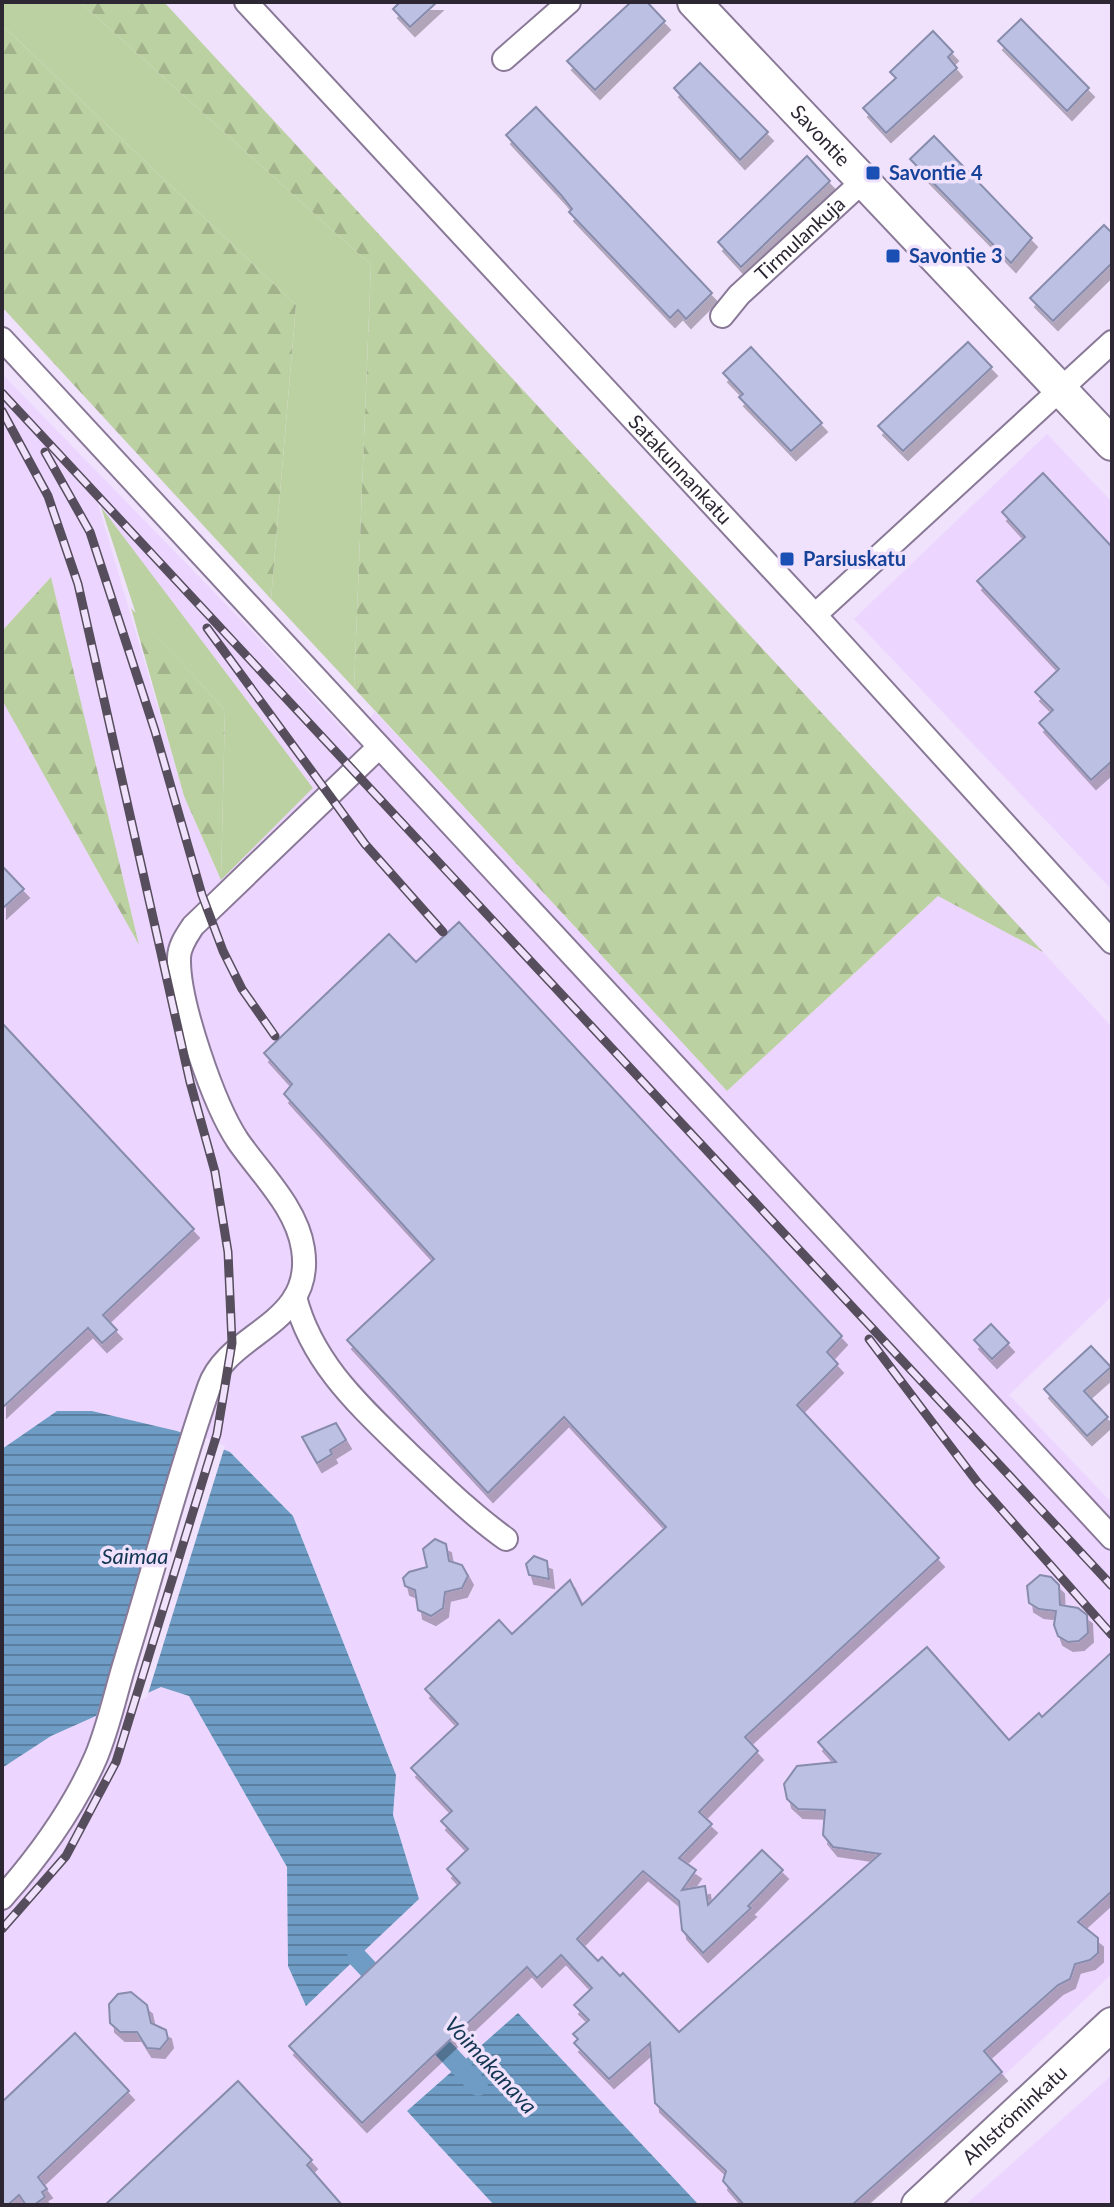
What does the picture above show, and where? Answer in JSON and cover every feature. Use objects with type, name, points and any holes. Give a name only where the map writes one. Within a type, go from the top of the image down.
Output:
[{"type":"street","name":"Satakunnankatu","points":[[246,2],[815,615],[1112,942]]},
{"type":"street","points":[[504,59],[569,2]]},
{"type":"street","name":"Savontie","points":[[694,2],[1112,444]]},
{"type":"street","name":"Tirmulankuja","points":[[722,316],[739,295],[862,182]]},
{"type":"street","points":[[2,339],[1112,1538]]},
{"type":"street","points":[[815,615],[1112,342]]},
{"type":"street","points":[[2,1898],[57,1830],[96,1756],[218,1368],[282,1316],[295,1297],[302,1274],[303,1249],[296,1228],[223,1115],[200,1051],[181,979],[178,955],[193,926],[378,748]]},
{"type":"street","points":[[295,1297],[302,1326],[323,1363],[348,1394],[473,1516],[506,1539]]},
{"type":"street","name":"Ahlströminkatu","points":[[918,2205],[1112,2024]]},
{"type":"shaded area","points":[[2,374],[250,629],[351,738],[375,712],[727,1091],[938,896],[1043,952],[1112,1027],[1112,1296],[1009,1395],[1112,1503],[1112,1974],[866,2205],[699,2205],[518,2013],[407,2111],[494,2205],[2,2205],[2,1768],[51,1736],[161,1686],[189,1696],[287,1867],[289,1915],[418,1899],[393,1815],[396,1775],[293,1516],[230,1452],[177,1431],[92,1411],[57,1411],[2,1449],[2,700],[137,941],[50,578],[2,631]],"holes":[[[98,504],[313,788],[221,880],[184,796]]]},
{"type":"shaded area","points":[[1047,434],[1112,502],[1112,890],[854,619]]},
{"type":"shaded area","points":[[1112,2075],[1112,2205],[965,2205]]},
{"type":"green space","points":[[2,2],[80,2],[371,265],[354,688],[271,599],[296,305],[2,25]]},
{"type":"green space","points":[[80,2],[164,2],[1043,952],[938,896],[727,1091],[354,688],[371,265]]},
{"type":"green space","points":[[2,25],[296,305],[271,599],[2,307]]},
{"type":"green space","points":[[101,507],[313,788],[221,880],[225,710],[136,614]]},
{"type":"green space","points":[[51,577],[139,945],[2,700],[2,631]]},
{"type":"green space","points":[[131,608],[225,710],[221,880],[184,796]]},
{"type":"water","name":"Saimaa","points":[[57,1411],[92,1411],[177,1431],[230,1452],[293,1516],[396,1775],[393,1815],[419,1899],[306,2006],[288,1966],[287,1867],[189,1696],[161,1687],[51,1736],[2,1768],[2,1449]]},
{"type":"water","points":[[518,2013],[699,2205],[494,2205],[407,2111]]},
{"type":"pier","points":[[186,1430],[225,1446],[147,1697],[95,1720]]},
{"type":"building","points":[[400,2],[437,2],[410,27],[393,9]]},
{"type":"building","points":[[631,2],[647,2],[665,21],[595,90],[567,61]]},
{"type":"building","points":[[1021,19],[1089,88],[1067,111],[998,41]]},
{"type":"building","points":[[933,31],[953,52],[948,57],[957,68],[886,133],[863,108],[896,78],[890,72]]},
{"type":"building","points":[[700,63],[768,132],[740,160],[674,88]]},
{"type":"building","points":[[536,107],[712,293],[686,319],[678,310],[670,318],[569,212],[572,209],[561,195],[506,135]]},
{"type":"building","points":[[934,136],[1032,238],[1011,263],[910,159]]},
{"type":"building","points":[[807,156],[830,181],[741,267],[718,242]]},
{"type":"building","points":[[1104,225],[1112,233],[1112,263],[1053,321],[1030,298]]},
{"type":"building","points":[[968,342],[992,367],[903,451],[878,426]]},
{"type":"building","points":[[751,347],[822,423],[791,451],[739,397],[743,394],[723,373]]},
{"type":"building","points":[[1043,473],[1112,547],[1112,761],[1091,780],[1039,723],[1053,710],[1035,692],[1059,669],[977,581],[1025,537],[1002,512]]},
{"type":"building","points":[[2,866],[24,889],[2,909]]},
{"type":"building","points":[[459,922],[842,1336],[827,1352],[838,1364],[797,1405],[939,1558],[745,1737],[758,1751],[699,1812],[712,1824],[679,1858],[696,1870],[682,1890],[705,1886],[708,1905],[762,1850],[783,1870],[748,1906],[751,1908],[703,1953],[682,1930],[679,1901],[643,1871],[577,1939],[598,1961],[602,1957],[620,1976],[623,1973],[679,2032],[880,1854],[833,1847],[823,1835],[825,1810],[798,1809],[787,1799],[784,1784],[797,1766],[836,1762],[818,1742],[927,1647],[1009,1740],[1039,1713],[1042,1717],[1112,1652],[1112,1891],[1078,1922],[1098,1938],[1098,1953],[1090,1960],[1075,1964],[1070,1979],[1058,1985],[984,2051],[1002,2072],[852,2205],[744,2205],[723,2181],[726,2171],[655,2103],[650,2043],[609,2079],[574,2043],[578,2039],[573,2034],[589,2020],[574,2005],[592,1988],[561,1955],[537,1978],[527,1967],[362,2123],[289,2046],[460,1883],[447,1869],[468,1849],[441,1821],[452,1811],[411,1768],[458,1724],[425,1689],[499,1620],[512,1634],[570,1580],[582,1605],[666,1527],[564,1417],[488,1493],[347,1340],[434,1259],[284,1094],[292,1084],[264,1053],[389,934],[416,962]]},
{"type":"building","points":[[2,1023],[194,1229],[103,1315],[117,1330],[102,1343],[88,1328],[2,1408]]},
{"type":"building","points":[[991,1324],[1009,1343],[992,1359],[974,1340]]},
{"type":"building","points":[[1091,1346],[1111,1367],[1084,1391],[1108,1417],[1087,1436],[1044,1389]]},
{"type":"building","points":[[336,1423],[346,1440],[317,1463],[302,1437]]},
{"type":"building","points":[[435,1539],[446,1544],[449,1561],[462,1565],[468,1576],[462,1588],[445,1592],[443,1608],[431,1616],[418,1610],[415,1590],[405,1586],[403,1578],[409,1572],[427,1567],[423,1549]]},
{"type":"building","points":[[534,1556],[547,1561],[549,1579],[529,1575],[526,1564]]},
{"type":"building","points":[[1040,1575],[1051,1577],[1059,1585],[1060,1605],[1078,1608],[1087,1615],[1088,1633],[1079,1641],[1068,1642],[1058,1636],[1054,1625],[1056,1611],[1039,1609],[1029,1603],[1027,1586]]},
{"type":"building","points":[[131,1992],[147,2005],[151,2023],[166,2030],[168,2039],[160,2049],[147,2048],[137,2032],[120,2032],[110,2023],[109,2004],[118,1994]]},
{"type":"building","points":[[75,2033],[129,2091],[38,2177],[47,2189],[42,2192],[45,2197],[34,2205],[26,2205],[19,2195],[8,2205],[2,2205],[2,2102]]},
{"type":"building","points":[[238,2081],[312,2160],[307,2165],[342,2205],[105,2205]]},
{"type":"waterway","name":"Voimakanava","points":[[357,1957],[387,1989]]},
{"type":"waterway","name":"Voimakanava","points":[[423,2027],[478,2086]]},
{"type":"railway","points":[[2,393],[1112,1586]]},
{"type":"railway","points":[[2,411],[48,496],[78,584],[190,1082],[215,1172],[228,1252],[232,1343],[217,1434],[116,1762],[66,1856],[2,1929]]},
{"type":"railway","points":[[45,452],[90,532],[155,731],[202,895],[223,951],[242,989],[275,1036]]},
{"type":"railway","points":[[207,628],[365,844],[443,932]]},
{"type":"railway","points":[[869,1339],[978,1483],[1112,1635]]},
{"type":"place","name":"Savontie 4","points":[[873,173]]},
{"type":"place","name":"Savontie 3","points":[[893,256]]},
{"type":"place","name":"Parsiuskatu","points":[[787,559]]}]
